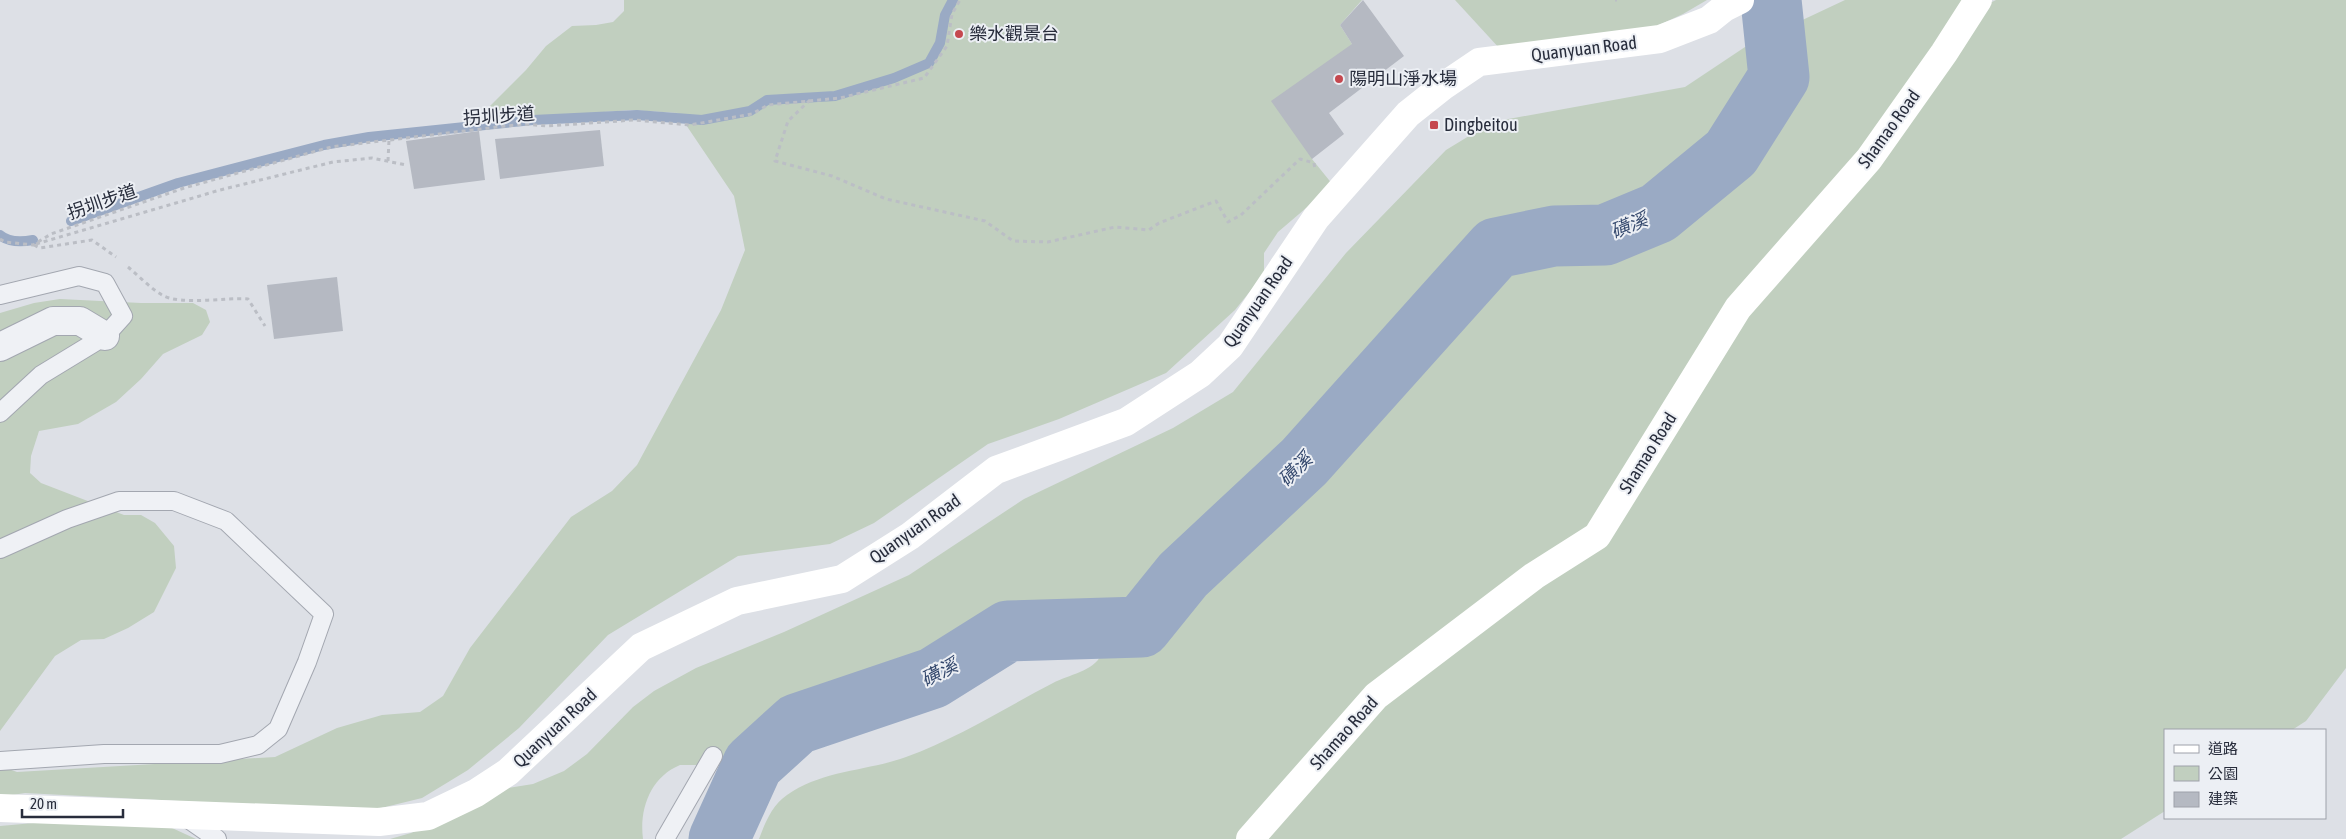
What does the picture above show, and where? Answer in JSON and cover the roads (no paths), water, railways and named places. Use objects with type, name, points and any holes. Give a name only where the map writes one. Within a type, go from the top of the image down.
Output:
[{"type":"street","name":"Shamao Road","points":[[1250,839],[1376,696],[1534,576],[1597,536],[1738,308],[1869,159],[1944,53],[1978,0]]},
{"type":"street","name":"Quanyuan Road","points":[[0,808],[379,822],[428,816],[476,793],[508,772],[641,647],[737,601],[842,579],[910,536],[996,470],[1126,422],[1200,374],[1230,346],[1316,218],[1408,114],[1442,87],[1479,62],[1660,39],[1709,20],[1732,4]]},
{"type":"street","points":[[0,348],[53,320],[80,321],[105,336]]},
{"type":"lane","points":[[0,295],[78,276],[105,283],[123,316],[105,336],[41,375],[0,413]]},
{"type":"lane","points":[[0,549],[67,519],[120,501],[174,501],[226,521],[324,614],[304,669],[278,729],[258,746],[220,754],[104,754],[0,760]]},
{"type":"lane","points":[[665,839],[713,756]]},
{"type":"lane","points":[[183,816],[217,839]]},
{"type":"waterway","points":[[71,221],[178,183],[324,145],[369,137],[533,120],[637,115],[702,120],[750,111],[767,100],[835,96],[894,78],[929,63],[940,43],[945,15],[953,0]]},
{"type":"waterway","name":"磺溪","points":[[719,839],[753,764],[797,724],[933,678],[1008,631],[1141,627],[1183,575],[1304,462],[1496,248],[1554,236],[1605,235],[1658,213],[1731,153],[1779,77],[1771,0]]},
{"type":"waterway","points":[[0,235],[11,241],[33,240]]},
{"type":"place","name":"樂水觀景台","points":[[959,34]]},
{"type":"place","name":"陽明山淨水場","points":[[1339,79]]},
{"type":"place","name":"Dingbeitou","points":[[1434,125]]}]
